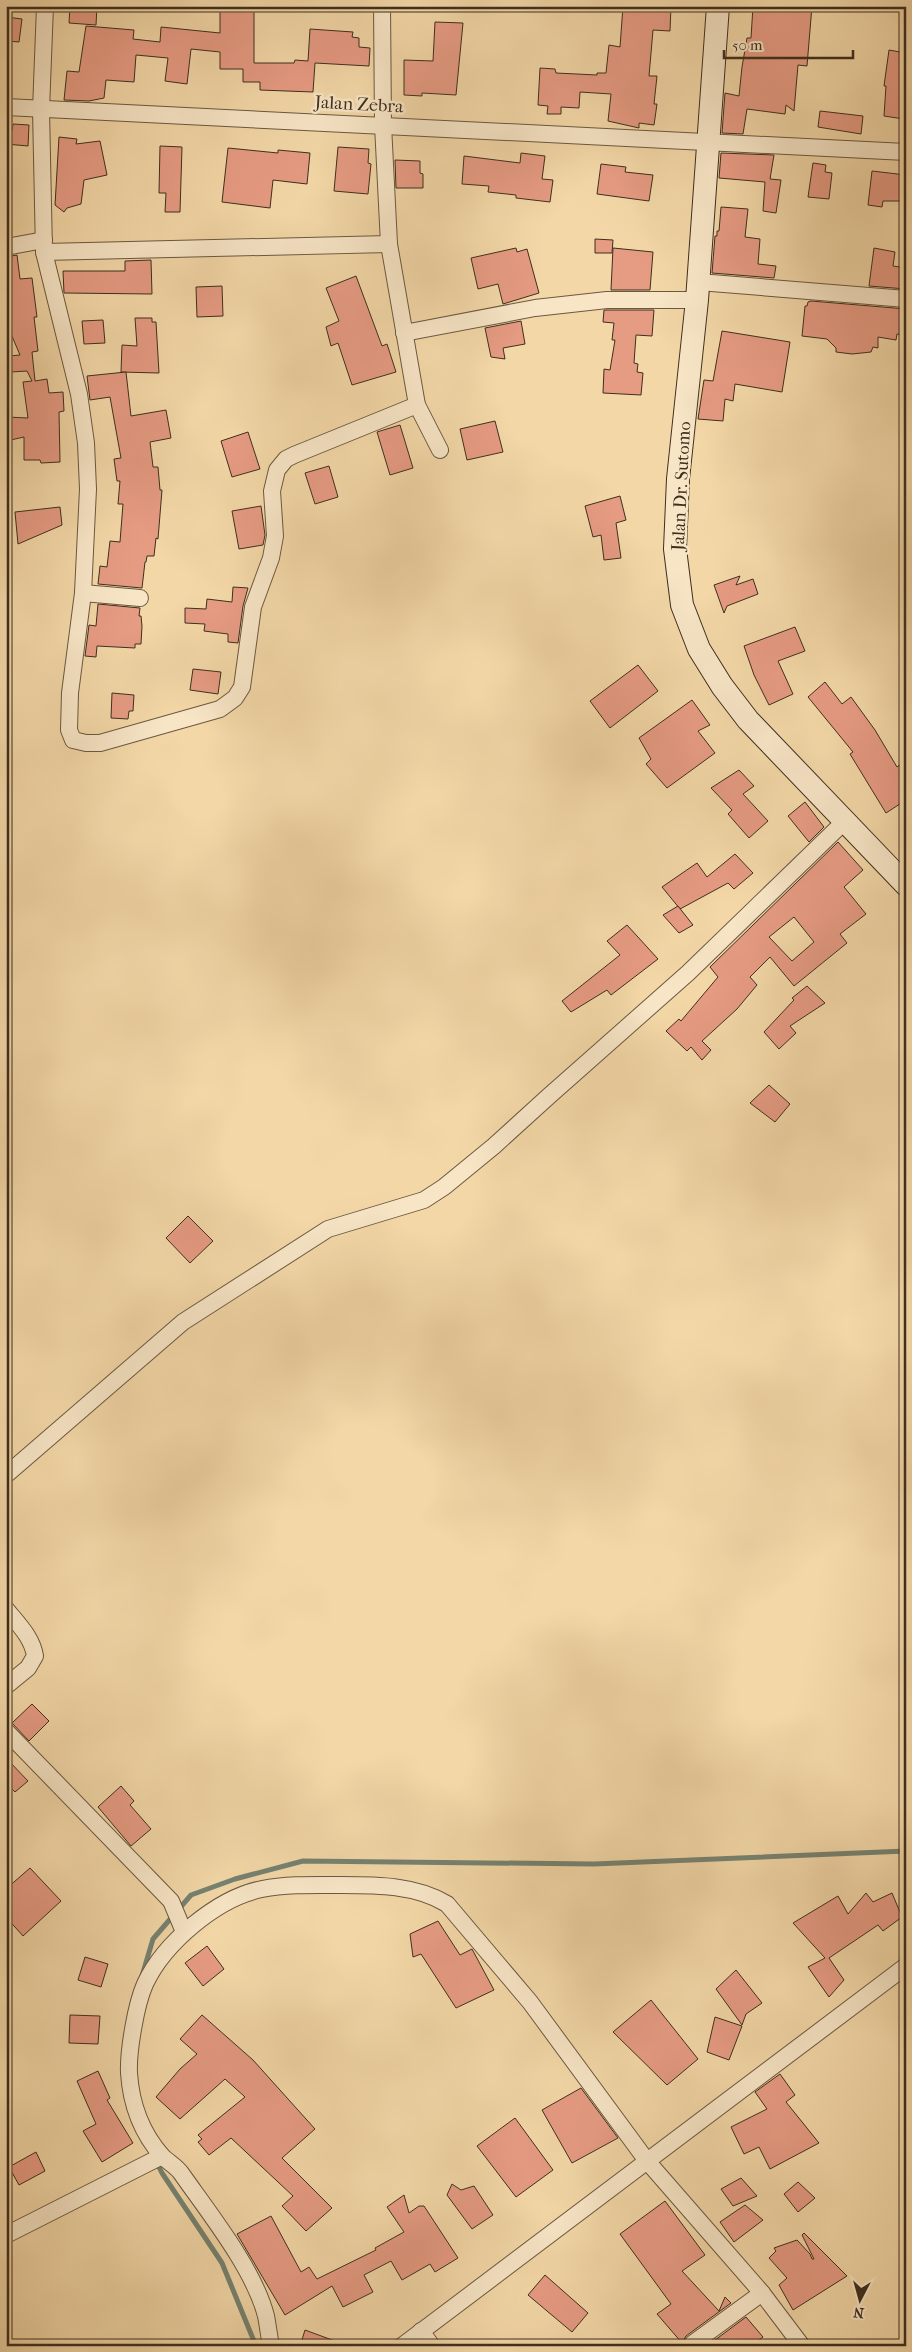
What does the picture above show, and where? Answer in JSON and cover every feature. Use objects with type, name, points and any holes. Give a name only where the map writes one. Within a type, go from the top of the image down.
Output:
[{"type":"street","points":[[45,6],[41,110],[44,246],[79,394],[86,443],[88,489],[83,593],[70,694],[68,730],[73,740],[86,744],[100,743],[220,709],[235,698],[242,687],[253,607],[272,558],[275,536],[272,491],[277,470],[286,459],[294,455],[417,405]]},
{"type":"street","points":[[382,6],[383,125],[389,244],[417,405],[440,450]]},
{"type":"street","name":"Jalan Dr. Sutomo","points":[[718,6],[698,291],[678,478],[675,549],[682,605],[699,649],[722,686],[748,720],[906,885]]},
{"type":"street","name":"Jalan Zebra","points":[[6,108],[906,152]]},
{"type":"street","points":[[6,247],[389,244]]},
{"type":"street","points":[[404,333],[535,308],[698,291],[906,299]]},
{"type":"street","points":[[83,593],[140,598]]},
{"type":"street","points":[[6,1475],[183,1322],[328,1229],[424,1200],[444,1187],[494,1146],[688,973],[845,821]]},
{"type":"street","points":[[6,1609],[27,1635],[34,1647],[35,1656],[28,1668],[6,1686]]},
{"type":"street","points":[[6,1731],[171,1901],[182,1926]]},
{"type":"street","points":[[271,2346],[265,2314],[242,2262],[179,2171],[159,2157],[142,2127],[133,2104],[129,2072],[136,2015],[146,1984],[182,1926],[221,1904],[262,1889],[293,1885],[366,1885],[414,1890],[432,1894],[447,1904],[530,2002],[647,2161],[762,2292],[802,2346]]},
{"type":"street","points":[[402,2346],[906,1966]]},
{"type":"street","points":[[7,2234],[159,2157]]},
{"type":"street","points":[[692,2344],[762,2292]]},
{"type":"street","points":[[422,2331],[432,2346]]},
{"type":"building","points":[[70,6],[97,6],[96,25],[69,23]]},
{"type":"building","points":[[623,6],[671,6],[670,31],[653,30],[649,76],[657,76],[654,104],[657,104],[654,125],[639,123],[639,128],[608,121],[611,94],[580,92],[579,108],[561,107],[561,114],[547,114],[548,106],[538,105],[540,68],[555,69],[556,73],[597,75],[597,73],[606,73],[609,45],[620,47]]},
{"type":"building","points":[[753,6],[812,6],[807,66],[798,65],[794,111],[786,105],[785,114],[747,109],[743,134],[722,133],[725,93],[739,96],[747,38],[751,38]]},
{"type":"building","points":[[220,10],[254,10],[254,63],[308,61],[310,29],[353,32],[352,37],[359,38],[359,47],[370,48],[369,66],[315,63],[313,92],[260,90],[260,82],[243,82],[243,69],[220,69],[220,52],[191,49],[187,84],[165,81],[168,58],[136,55],[134,82],[106,80],[104,98],[89,101],[64,100],[67,71],[79,72],[86,26],[134,30],[133,39],[160,42],[161,27],[220,33]]},
{"type":"building","points":[[6,17],[22,19],[19,42],[6,41]]},
{"type":"building","points":[[435,22],[463,23],[456,95],[422,93],[422,96],[404,95],[404,60],[433,61]]},
{"type":"building","points":[[889,50],[906,53],[904,119],[884,116],[886,86],[884,86]]},
{"type":"building","points":[[820,111],[863,116],[861,134],[818,127]]},
{"type":"building","points":[[13,124],[29,125],[28,146],[6,144],[6,130],[12,131]]},
{"type":"building","points":[[59,137],[77,139],[76,144],[100,141],[107,175],[84,180],[81,204],[67,208],[64,212],[55,205]]},
{"type":"building","points":[[160,146],[182,147],[180,212],[165,212],[166,193],[159,193]]},
{"type":"building","points":[[338,147],[369,149],[368,163],[371,164],[368,194],[334,191]]},
{"type":"building","points":[[228,148],[278,153],[278,150],[310,153],[307,184],[273,180],[270,208],[222,202]]},
{"type":"building","points":[[521,153],[545,156],[542,179],[553,180],[550,202],[488,192],[489,186],[462,184],[464,156],[520,163]]},
{"type":"building","points":[[721,153],[774,155],[770,179],[781,180],[776,213],[763,211],[765,182],[719,178]]},
{"type":"building","points":[[395,160],[420,161],[420,173],[423,174],[423,188],[396,188]]},
{"type":"building","points":[[813,163],[826,165],[825,172],[832,173],[829,199],[808,197]]},
{"type":"building","points":[[601,164],[626,167],[625,172],[653,175],[649,201],[597,194]]},
{"type":"building","points":[[872,171],[906,175],[906,201],[883,201],[882,207],[868,205]]},
{"type":"building","points":[[721,207],[748,209],[745,237],[760,239],[758,264],[776,266],[774,278],[712,273],[715,236],[717,236],[717,231],[719,231]]},
{"type":"building","points":[[595,239],[613,240],[612,253],[595,253]]},
{"type":"building","points":[[516,248],[517,252],[527,249],[539,293],[503,304],[498,284],[478,289],[471,258]]},
{"type":"building","points":[[613,248],[653,252],[650,290],[611,290]]},
{"type":"building","points":[[874,248],[895,252],[893,266],[906,268],[906,289],[869,286]]},
{"type":"building","points":[[17,255],[20,279],[32,278],[37,317],[34,317],[38,351],[32,352],[35,381],[47,379],[49,393],[63,392],[64,411],[59,412],[60,462],[41,463],[40,460],[24,460],[24,437],[6,441],[6,417],[28,418],[23,382],[32,381],[27,371],[11,372],[9,356],[20,355],[6,322],[6,257]]},
{"type":"building","points":[[151,260],[152,294],[64,293],[63,271],[125,271],[125,261]]},
{"type":"building","points":[[356,276],[382,346],[387,344],[396,372],[352,385],[338,343],[331,346],[326,327],[339,321],[326,288]]},
{"type":"building","points":[[222,286],[223,316],[197,317],[196,287]]},
{"type":"building","points":[[811,301],[906,309],[906,335],[897,334],[896,340],[878,337],[878,348],[873,347],[871,352],[852,354],[836,352],[836,348],[827,339],[802,336],[805,306]]},
{"type":"building","points":[[604,310],[654,310],[652,336],[636,335],[634,363],[638,364],[637,372],[643,373],[641,395],[603,393],[604,369],[610,370],[615,340],[612,340],[614,323],[603,322]]},
{"type":"building","points":[[135,318],[152,318],[152,322],[156,322],[159,373],[121,372],[122,345],[137,346]]},
{"type":"building","points":[[103,320],[105,343],[84,344],[82,321]]},
{"type":"building","points":[[521,321],[525,344],[503,348],[505,359],[491,357],[485,328]]},
{"type":"building","points":[[722,331],[790,342],[782,392],[735,384],[733,401],[725,399],[723,421],[698,419],[704,380],[713,381]]},
{"type":"building","points":[[126,372],[131,416],[166,410],[171,438],[150,442],[153,467],[158,467],[160,490],[162,490],[158,539],[156,538],[154,556],[147,556],[145,562],[142,588],[98,584],[100,566],[107,567],[110,541],[120,542],[123,504],[118,504],[120,481],[117,481],[114,459],[121,458],[110,397],[90,400],[87,376]]},
{"type":"building","points":[[495,421],[503,452],[467,460],[460,429]]},
{"type":"building","points":[[400,425],[413,468],[390,475],[377,432]]},
{"type":"building","points":[[248,432],[260,469],[232,477],[221,441]]},
{"type":"building","points":[[329,466],[338,497],[315,504],[305,473]]},
{"type":"building","points":[[620,496],[626,520],[616,523],[621,558],[604,560],[601,535],[593,537],[585,506]]},
{"type":"building","points":[[261,506],[265,535],[263,545],[239,549],[232,511]]},
{"type":"building","points":[[60,507],[62,525],[18,544],[15,512]]},
{"type":"building","points":[[740,576],[736,585],[753,579],[758,594],[727,606],[724,613],[714,585]]},
{"type":"building","points":[[233,587],[248,588],[243,606],[238,643],[228,642],[228,634],[204,631],[205,624],[185,623],[185,608],[206,609],[207,599],[232,602]]},
{"type":"building","points":[[98,604],[140,608],[141,644],[135,644],[135,648],[97,646],[96,657],[85,656],[89,625],[96,626]]},
{"type":"building","points":[[795,627],[805,651],[778,661],[793,694],[769,705],[754,675],[744,646]]},
{"type":"building","points":[[638,665],[658,691],[610,728],[590,701]]},
{"type":"building","points":[[193,669],[221,672],[218,694],[190,690]]},
{"type":"building","points":[[825,682],[842,704],[851,697],[875,730],[897,767],[906,760],[906,800],[886,813],[850,754],[853,752],[808,697]]},
{"type":"building","points":[[112,693],[134,695],[133,711],[129,711],[128,719],[111,718]]},
{"type":"building","points":[[692,700],[710,725],[698,731],[715,753],[667,788],[646,764],[651,759],[639,738]]},
{"type":"building","points":[[739,770],[754,786],[743,794],[768,821],[749,838],[728,814],[732,810],[711,788]]},
{"type":"building","points":[[805,802],[824,827],[809,842],[788,816]]},
{"type":"building","points":[[838,842],[863,870],[844,887],[866,914],[840,934],[847,943],[794,986],[770,957],[750,977],[757,985],[737,1009],[702,1041],[711,1050],[702,1060],[691,1047],[687,1051],[666,1031],[679,1019],[681,1021],[718,977],[710,967]],"holes":[[[794,917],[814,942],[792,961],[769,937]]]},
{"type":"building","points":[[735,854],[753,873],[734,889],[728,883],[680,909],[662,887],[697,863],[707,877]]},
{"type":"building","points":[[678,906],[693,925],[679,933],[663,915]]},
{"type":"building","points":[[627,925],[658,959],[611,995],[607,990],[571,1012],[562,1001],[620,955],[607,941]]},
{"type":"building","points":[[807,986],[825,1003],[790,1026],[796,1033],[779,1049],[764,1032],[794,1000],[792,998]]},
{"type":"building","points":[[769,1085],[790,1104],[775,1122],[750,1103]]},
{"type":"building","points":[[188,1216],[213,1241],[190,1263],[166,1238]]},
{"type":"building","points":[[32,1704],[49,1721],[29,1741],[12,1723]]},
{"type":"building","points":[[6,1758],[28,1781],[15,1792],[6,1783]]},
{"type":"building","points":[[121,1786],[134,1801],[130,1805],[151,1829],[131,1846],[98,1807]]},
{"type":"building","points":[[30,1868],[61,1901],[23,1936],[6,1917],[6,1889]]},
{"type":"building","points":[[866,1893],[873,1902],[892,1893],[902,1917],[883,1931],[878,1925],[829,1958],[844,1980],[829,1997],[808,1967],[825,1958],[793,1923],[838,1896],[848,1914]]},
{"type":"building","points":[[438,1921],[460,1955],[472,1949],[494,1990],[456,2008],[421,1954],[413,1957],[410,1934]]},
{"type":"building","points":[[207,1946],[224,1969],[203,1986],[185,1963]]},
{"type":"building","points":[[85,1957],[108,1964],[101,1987],[78,1980]]},
{"type":"building","points":[[736,1970],[762,2003],[746,2014],[742,2025],[716,1989]]},
{"type":"building","points":[[651,2000],[698,2059],[667,2085],[613,2032]]},
{"type":"building","points":[[70,2015],[100,2016],[98,2044],[69,2043]]},
{"type":"building","points":[[202,2015],[253,2060],[315,2129],[282,2158],[332,2208],[306,2231],[282,2206],[293,2196],[231,2138],[209,2155],[198,2142],[202,2139],[198,2135],[245,2097],[225,2079],[180,2119],[156,2097],[180,2069],[197,2054],[180,2039]]},
{"type":"building","points":[[715,2017],[742,2026],[729,2060],[707,2052]]},
{"type":"building","points":[[98,2071],[110,2098],[107,2100],[133,2143],[102,2162],[83,2131],[96,2124],[77,2081]]},
{"type":"building","points":[[780,2074],[795,2095],[786,2102],[819,2143],[770,2169],[759,2147],[744,2154],[731,2127],[767,2109],[755,2092]]},
{"type":"building","points":[[581,2088],[618,2138],[572,2163],[542,2110]]},
{"type":"building","points":[[515,2118],[553,2170],[516,2197],[477,2146]]},
{"type":"building","points":[[36,2152],[45,2171],[19,2185],[9,2167]]},
{"type":"building","points":[[741,2178],[757,2196],[733,2206],[721,2189]]},
{"type":"building","points":[[798,2182],[815,2198],[798,2212],[784,2194]]},
{"type":"building","points":[[452,2184],[461,2190],[474,2186],[493,2215],[472,2229],[447,2195]]},
{"type":"building","points":[[404,2195],[409,2213],[419,2206],[424,2206],[458,2258],[435,2272],[430,2264],[402,2280],[391,2261],[364,2275],[373,2292],[343,2307],[332,2286],[285,2315],[237,2234],[271,2216],[301,2272],[309,2267],[317,2279],[376,2250],[375,2248],[404,2232],[387,2207]]},
{"type":"building","points":[[665,2201],[705,2255],[682,2271],[719,2311],[725,2297],[731,2303],[686,2336],[682,2343],[657,2314],[671,2304],[620,2234]]},
{"type":"building","points":[[745,2205],[763,2220],[734,2242],[720,2222]]},
{"type":"building","points":[[804,2233],[847,2276],[793,2310],[779,2285],[787,2278],[769,2258],[776,2251],[774,2248],[797,2240],[814,2259],[802,2235]]},
{"type":"building","points":[[545,2275],[588,2313],[572,2332],[528,2295]]},
{"type":"building","points":[[746,2317],[763,2337],[752,2346],[707,2346]]},
{"type":"building","points":[[305,2330],[343,2344],[342,2346],[300,2346]]},
{"type":"waterway","points":[[142,1976],[153,1939],[191,1895],[235,1879],[303,1861],[594,1864],[906,1851]]},
{"type":"waterway","points":[[156,2161],[222,2263],[256,2346]]}]
